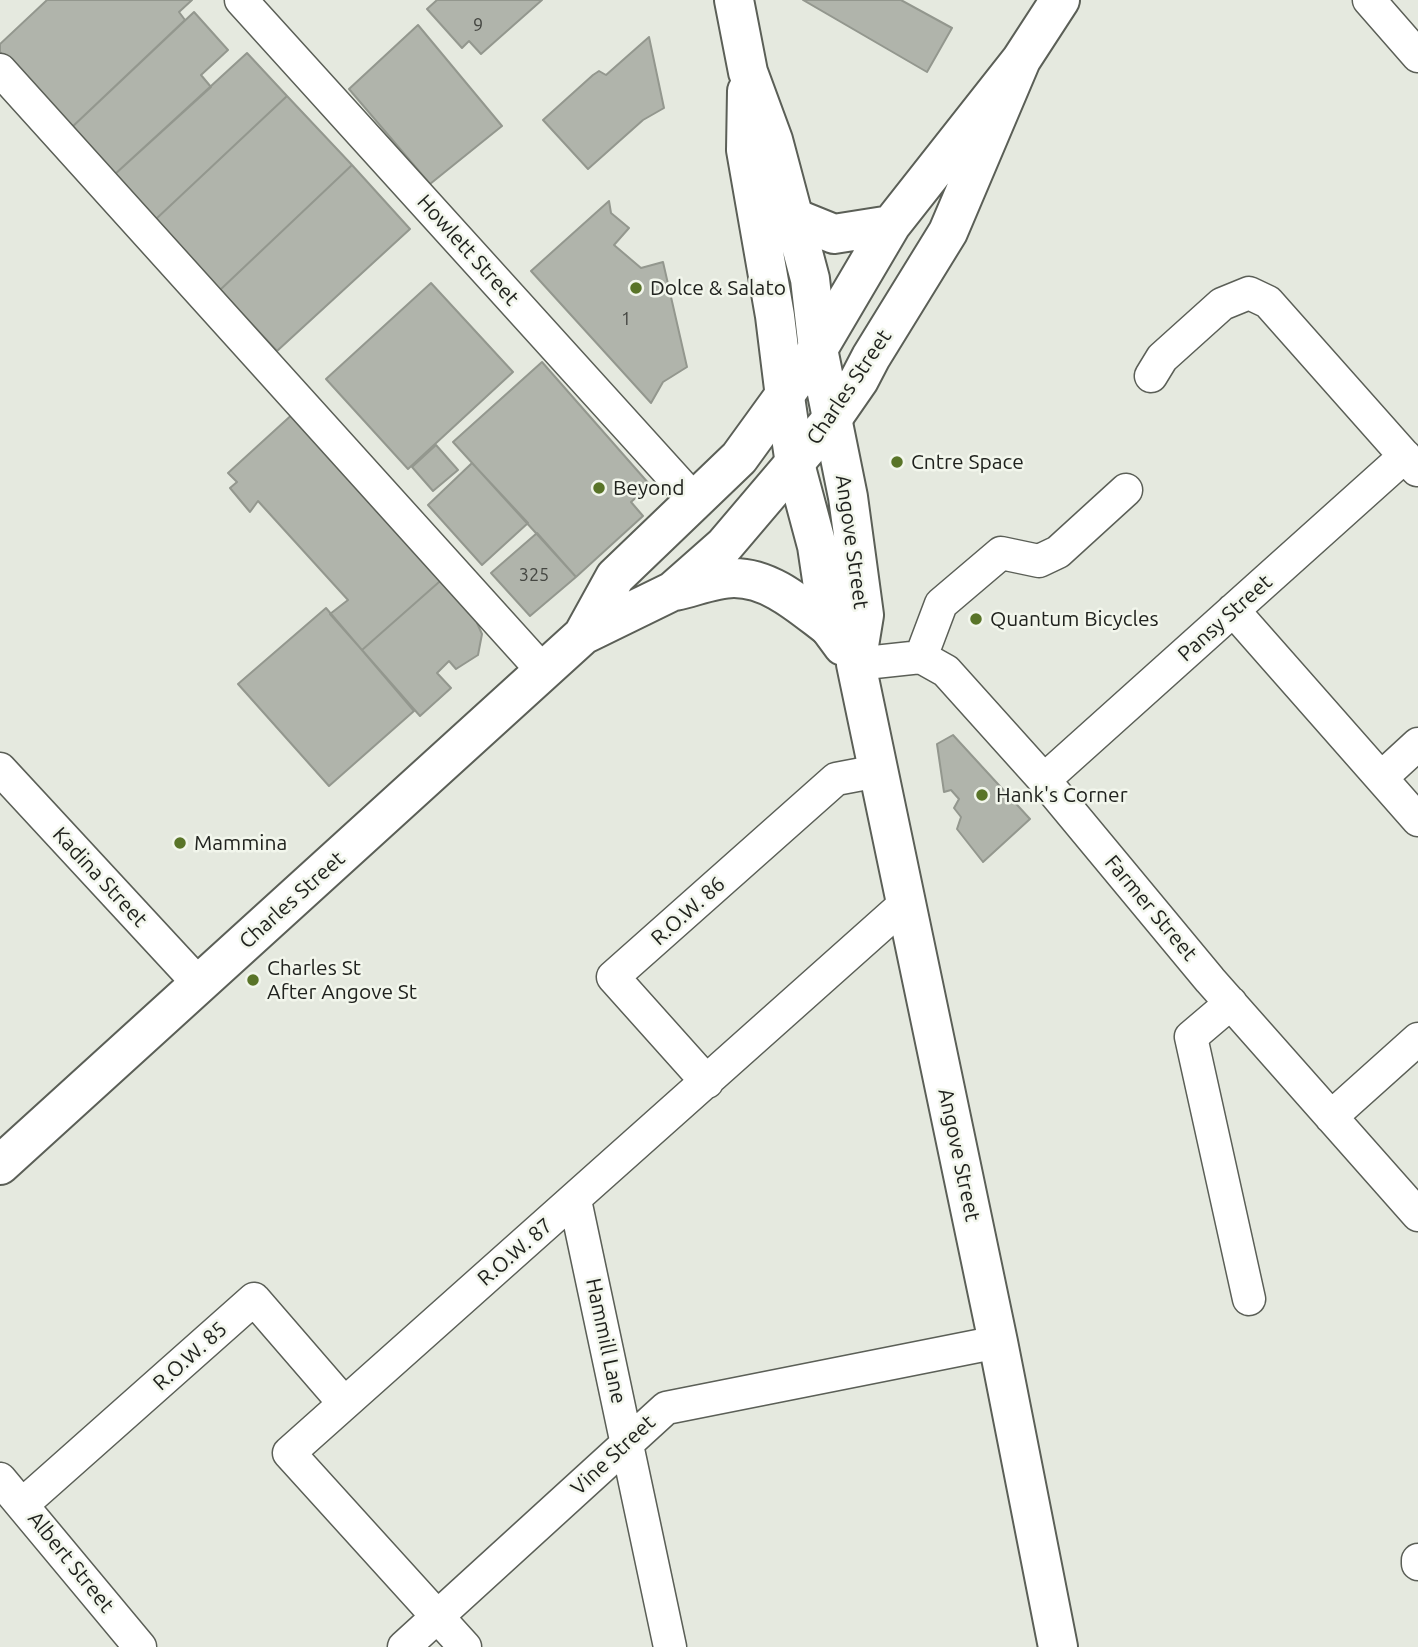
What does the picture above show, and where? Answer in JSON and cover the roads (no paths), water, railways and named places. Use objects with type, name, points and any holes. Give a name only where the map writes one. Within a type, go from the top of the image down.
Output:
[{"type":"main road","points":[[734,0],[748,72]]},
{"type":"main road","name":"Charles Street","points":[[583,635],[615,577],[739,458],[785,397],[818,349],[891,225],[1021,60],[1060,0]]},
{"type":"main road","name":"Charles Street","points":[[0,1165],[583,635],[673,592],[724,546],[796,464],[859,380],[948,232],[1021,60]]},
{"type":"main road","name":"Angove Street","points":[[748,72],[773,140],[810,279],[818,349],[848,497],[864,615],[856,664],[998,1342],[1058,1647]]},
{"type":"main road","name":"Angove Street","points":[[748,72],[746,149],[775,316],[796,464],[817,546],[830,627],[856,664]]},
{"type":"main road","points":[[792,217],[834,234],[891,225]]},
{"type":"main road","points":[[673,592],[733,578],[757,581],[791,599],[830,627]]},
{"type":"street","name":"Howlett Street","points":[[241,0],[695,501]]},
{"type":"street","points":[[1368,0],[1418,56]]},
{"type":"street","points":[[0,70],[543,671]]},
{"type":"street","points":[[1151,376],[1161,358],[1222,304],[1249,293],[1268,303],[1411,464]]},
{"type":"street","name":"Pansy Street","points":[[1044,780],[1233,610],[1411,464]]},
{"type":"street","points":[[856,664],[921,657],[941,604],[1000,553],[1040,561],[1058,552],[1126,490]]},
{"type":"street","points":[[1233,610],[1418,820]]},
{"type":"street","name":"Farmer Street","points":[[921,657],[946,671],[1044,780],[1231,1003],[1418,1215]]},
{"type":"street","points":[[1381,778],[1418,744]]},
{"type":"street","name":"Kadina Street","points":[[0,769],[200,985]]},
{"type":"street","name":"R.O.W. 86","points":[[707,1082],[613,977],[836,779],[878,771]]},
{"type":"street","name":"R.O.W. 87","points":[[437,1617],[289,1453],[906,904]]},
{"type":"street","points":[[1231,1003],[1191,1037],[1249,1299]]},
{"type":"street","points":[[1331,1117],[1418,1039]]},
{"type":"street","name":"Hammill Lane","points":[[575,1200],[670,1647]]},
{"type":"street","name":"R.O.W. 85","points":[[23,1504],[254,1300],[344,1403]]},
{"type":"street","name":"Vine Street","points":[[404,1647],[666,1408],[998,1342]]},
{"type":"street","name":"Albert Street","points":[[0,1479],[140,1647]]},
{"type":"street","points":[[437,1617],[465,1647]]},
{"type":"place","name":"Dolce & Salato","points":[[636,288]]},
{"type":"place","name":"Cntre Space","points":[[897,462]]},
{"type":"place","name":"Beyond","points":[[599,488]]},
{"type":"place","name":"Quantum Bicycles","points":[[976,619]]},
{"type":"place","name":"Hank's Corner","points":[[982,795]]},
{"type":"place","name":"Mammina","points":[[180,843]]},
{"type":"place","name":"Charles St After Angove St","points":[[253,980]]}]
